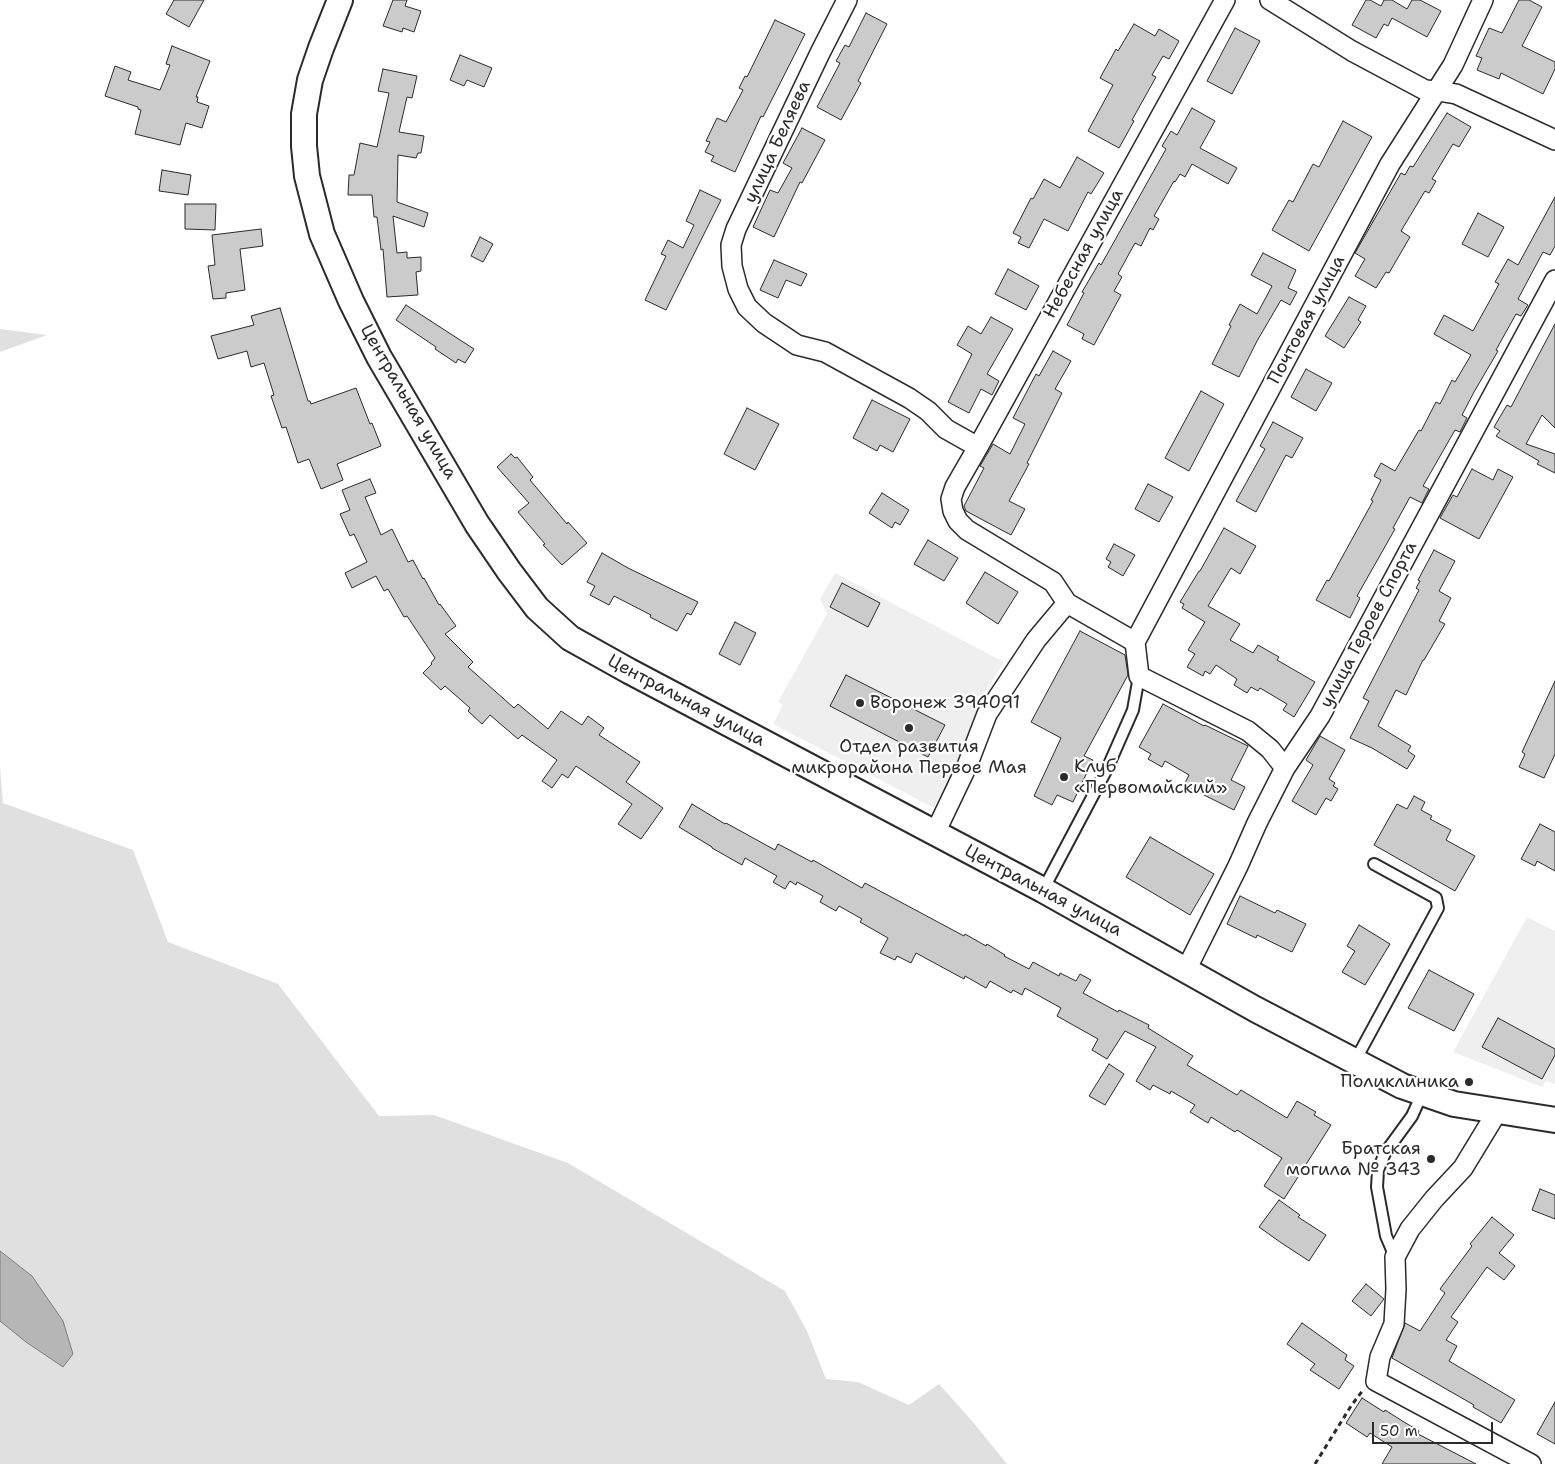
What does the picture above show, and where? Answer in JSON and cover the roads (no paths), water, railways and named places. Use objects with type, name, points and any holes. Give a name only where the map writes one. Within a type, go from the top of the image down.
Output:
[{"type":"street","name":"Центральная улица","points":[[340,0],[310,80],[304,114],[304,146],[307,176],[322,234],[350,301],[379,356],[477,524],[508,571],[537,608],[570,638],[629,671],[1043,890],[1186,970],[1402,1086],[1454,1104],[1555,1120]]},
{"type":"street","name":"улица Беляева","points":[[847,0],[815,62],[736,229],[732,245],[732,266],[738,289],[747,307],[758,318],[797,345],[825,352],[909,398],[928,411],[946,429],[978,447]]},
{"type":"street","name":"Небесная улица","points":[[1067,604],[1053,582],[967,530],[958,521],[953,511],[951,500],[955,486],[1225,0]]},
{"type":"street","points":[[1270,0],[1360,56],[1425,90],[1438,90],[1456,94],[1555,140]]},
{"type":"street","name":"Почтовая улица","points":[[1135,642],[1390,164],[1453,65],[1483,0]]},
{"type":"street","name":"улица Героев Спорта","points":[[1186,970],[1285,768],[1320,716],[1555,280]]},
{"type":"street","points":[[936,833],[968,766],[987,714],[1036,640],[1067,604],[1135,642],[1140,676],[1248,730],[1270,749],[1285,768]]},
{"type":"street","points":[[1497,1112],[1463,1168],[1434,1199],[1410,1229],[1394,1257],[1396,1289],[1394,1324],[1380,1357],[1376,1381],[1531,1464]]},
{"type":"lane","points":[[1043,890],[1107,769],[1133,710],[1140,676]]},
{"type":"lane","points":[[1355,1062],[1438,908],[1436,898],[1374,864]]},
{"type":"lane","points":[[1394,1257],[1386,1236],[1377,1187],[1378,1170],[1385,1153],[1412,1116],[1422,1094]]},
{"type":"place","name":"Воронеж 394091","points":[[860,703]]},
{"type":"place","name":"Отдел развития микрорайона Первое Мая","points":[[909,728]]},
{"type":"place","name":"Клуб «Первомайский»","points":[[1064,777]]},
{"type":"place","name":"Поликлиника","points":[[1469,1082]]},
{"type":"place","name":"Братская могила № 343","points":[[1431,1159]]}]
